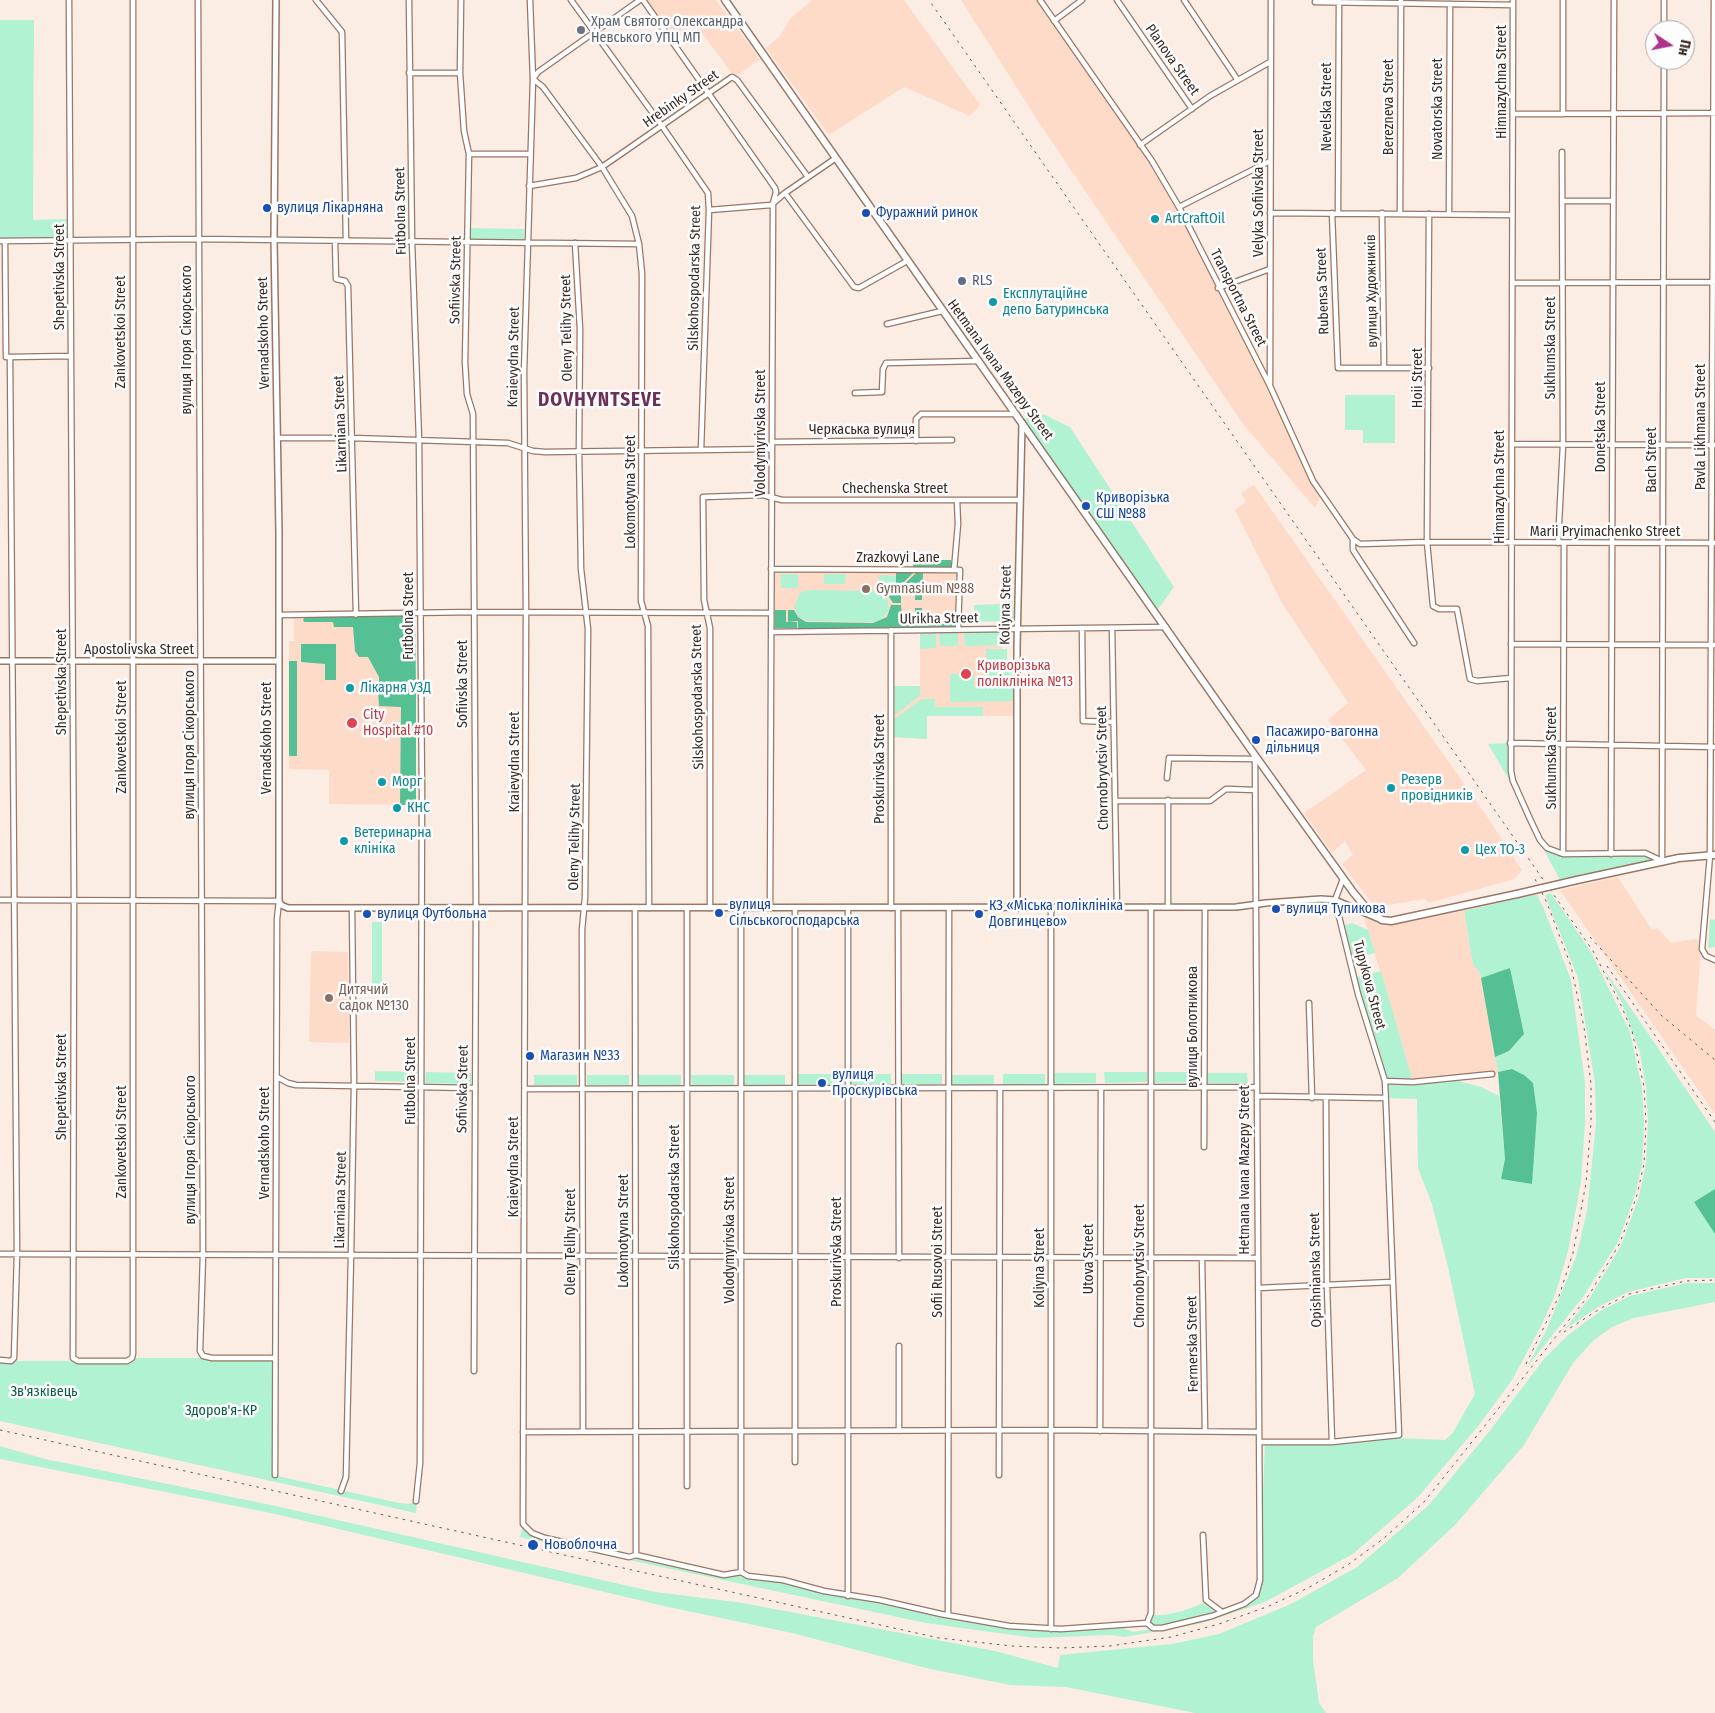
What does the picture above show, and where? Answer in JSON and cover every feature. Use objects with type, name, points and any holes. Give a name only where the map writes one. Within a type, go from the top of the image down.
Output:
[{"type":"main road","name":"Hetmana Ivana Mazepy Street","points":[[725,0],[942,311],[1167,627],[1255,756],[1343,879],[1367,909],[1378,918]]},
{"type":"main road","points":[[1378,918],[1391,921],[1662,861],[1712,855]]},
{"type":"street","name":"Shepetivska Street","points":[[69,0],[74,901],[73,1358],[78,1362]]},
{"type":"street","name":"Zankovetskoi Street","points":[[78,1362],[127,1361],[132,1358],[135,901],[132,240],[133,0]]},
{"type":"street","name":"вулиця Ігоря Сікорського","points":[[198,0],[197,239],[203,1255],[200,1353],[212,1358],[275,1358]]},
{"type":"street","name":"Vernadskoho Street","points":[[275,1475],[277,919],[279,901],[279,615],[274,240],[276,0]]},
{"type":"street","points":[[316,0],[342,32],[346,241]]},
{"type":"street","name":"Futbolna Street","points":[[409,0],[412,242],[419,440],[421,615],[422,1086],[420,1463],[416,1501]]},
{"type":"street","name":"Sofiivska Street","points":[[461,0],[460,73],[464,131],[469,154],[466,362],[467,394],[473,414],[476,908],[474,1370]]},
{"type":"street","name":"Kraievydna Street","points":[[530,0],[532,79],[524,372],[526,1089],[523,1524],[532,1533],[545,1538],[630,1557],[636,1555]]},
{"type":"street","name":"Silskohospodarska Street","points":[[571,0],[708,193],[701,450]]},
{"type":"street","points":[[532,79],[538,72],[641,0]]},
{"type":"street","name":"Volodymyrivska Street","points":[[641,0],[775,188],[773,203],[770,908]]},
{"type":"street","name":"Transportna Street","points":[[1040,0],[1140,145],[1179,207],[1218,288],[1270,386],[1313,481],[1352,539],[1353,550],[1414,642]]},
{"type":"street","points":[[1054,21],[1082,0]]},
{"type":"street","name":"Planova Street","points":[[1117,0],[1192,109]]},
{"type":"street","points":[[1184,0],[1238,79]]},
{"type":"street","name":"Velyka Sofiivska Street","points":[[1270,386],[1271,0]]},
{"type":"street","points":[[1563,0],[1563,114]]},
{"type":"street","name":"Donetska Street","points":[[1611,854],[1614,0]]},
{"type":"street","points":[[1664,0],[1664,20]]},
{"type":"street","name":"Pavla Likhmana Street","points":[[1714,0],[1712,855],[1702,949],[1706,956],[1715,960]]},
{"type":"street","points":[[1315,2],[1450,4],[1513,2]]},
{"type":"street","name":"Nevelska Street","points":[[1338,213],[1339,2]]},
{"type":"street","name":"Berezneva Street","points":[[1400,214],[1401,2]]},
{"type":"street","name":"Himnazychna Street","points":[[1513,2],[1510,743],[1513,782],[1540,840],[1547,848],[1563,854],[1645,853],[1662,861]]},
{"type":"street","name":"Novatorska Street","points":[[1449,214],[1450,4]]},
{"type":"street","points":[[1140,145],[1238,79],[1270,62]]},
{"type":"street","name":"Bach Street","points":[[1662,861],[1664,70]]},
{"type":"street","points":[[409,73],[460,73]]},
{"type":"street","name":"Hrebinky Street","points":[[529,186],[576,178],[602,167],[735,78],[808,177]]},
{"type":"street","name":"Lokomotyvna Street","points":[[532,79],[543,87],[602,167],[632,216],[639,244],[642,274],[642,601],[648,626],[649,908]]},
{"type":"street","points":[[1513,114],[1714,113]]},
{"type":"street","name":"Sukhumska Street","points":[[1558,543],[1563,444],[1562,152]]},
{"type":"street","points":[[469,154],[530,154]]},
{"type":"street","points":[[709,210],[772,205],[785,193],[836,158]]},
{"type":"street","points":[[1179,207],[1270,161]]},
{"type":"street","points":[[785,193],[854,287],[858,288],[907,260]]},
{"type":"street","points":[[1562,201],[1613,201]]},
{"type":"street","points":[[1270,213],[1512,215]]},
{"type":"street","name":"Rubensa Street","points":[[1332,213],[1338,368],[1384,368]]},
{"type":"street","name":"вулиця Художників","points":[[1382,213],[1384,368]]},
{"type":"street","name":"Hoii Street","points":[[1427,542],[1430,368],[1429,214]]},
{"type":"street","points":[[0,1360],[11,1361],[14,1358],[17,1254],[8,357],[3,241],[197,239],[639,244]]},
{"type":"street","name":"Likarniana Street","points":[[336,241],[336,279],[345,281],[348,286],[356,615]]},
{"type":"street","name":"Oleny Telihy Street","points":[[575,243],[580,329],[579,451],[581,568],[586,612],[586,878],[583,908],[582,1089],[583,1432]]},
{"type":"street","points":[[1218,288],[1270,269]]},
{"type":"street","points":[[1512,283],[1714,282]]},
{"type":"street","points":[[886,324],[942,311]]},
{"type":"street","points":[[0,357],[72,356]]},
{"type":"street","points":[[855,393],[882,392],[883,369],[886,364],[979,361]]},
{"type":"street","points":[[1384,368],[1430,368]]},
{"type":"street","points":[[916,441],[916,419],[921,414],[1016,414]]},
{"type":"street","name":"Koliyna Street","points":[[1017,908],[1017,628],[1022,422]]},
{"type":"street","points":[[277,438],[352,438],[508,443],[524,449],[545,452],[772,450]]},
{"type":"street","name":"Черкаська вулиця","points":[[772,442],[952,440]]},
{"type":"street","points":[[1512,444],[1714,445]]},
{"type":"street","name":"Silskohospodarska Street","points":[[710,908],[710,628],[704,600],[702,496],[772,496]]},
{"type":"street","name":"Chechenska Street","points":[[772,496],[782,500],[1019,500]]},
{"type":"street","name":"Zrazkovyi Lane","points":[[772,569],[954,570],[958,524],[957,500]]},
{"type":"street","points":[[1352,539],[1360,544],[1427,542],[1433,606],[1439,609],[1457,609],[1470,679],[1477,681],[1511,678]]},
{"type":"street","name":"Marii Pryimachenko Street","points":[[1427,542],[1713,543]]},
{"type":"street","name":"Sukhumska Street","points":[[1563,854],[1564,543]]},
{"type":"street","points":[[954,570],[960,570],[958,630]]},
{"type":"street","points":[[279,615],[421,615],[474,612],[771,613]]},
{"type":"street","name":"Ulrikha Street","points":[[771,632],[1167,627]]},
{"type":"street","points":[[1082,628],[1083,721],[1113,722]]},
{"type":"street","name":"Chornobryvtsiv Street","points":[[1112,628],[1117,908]]},
{"type":"street","name":"Proskurivska Street","points":[[891,630],[891,908]]},
{"type":"street","points":[[1511,644],[1713,645]]},
{"type":"street","name":"Apostolivska Street","points":[[0,662],[279,661]]},
{"type":"street","points":[[1510,743],[1713,747]]},
{"type":"street","points":[[1167,778],[1170,758],[1255,756]]},
{"type":"street","name":"Hetmana Ivana Mazepy Street","points":[[1222,1612],[1250,1601],[1256,1595],[1260,1580],[1255,756]]},
{"type":"street","points":[[1116,801],[1210,801],[1226,789],[1255,790]]},
{"type":"street","points":[[1168,800],[1168,908]]},
{"type":"street","points":[[1334,900],[1343,879]]},
{"type":"street","points":[[0,900],[279,901],[288,908],[1205,908],[1257,906],[1276,902],[1334,900],[1364,914],[1378,918]]},
{"type":"street","name":"Tupykova Street","points":[[1332,1442],[1399,1435],[1385,1081],[1358,994],[1334,900]]},
{"type":"street","name":"Likarniana Street","points":[[341,1491],[346,1477],[351,1256],[354,1085],[352,908]]},
{"type":"street","name":"Lokomotyvna Street","points":[[635,908],[636,1555]]},
{"type":"street","name":"Silskohospodarska Street","points":[[687,908],[687,1486]]},
{"type":"street","name":"Volodymyrivska Street","points":[[741,908],[741,1572]]},
{"type":"street","points":[[795,908],[796,1462]]},
{"type":"street","name":"Proskurivska Street","points":[[848,908],[848,1596]]},
{"type":"street","points":[[898,908],[900,1258]]},
{"type":"street","name":"Sofii Rusovoi Street","points":[[948,1615],[950,1430],[949,908]]},
{"type":"street","name":"Koliyna Street","points":[[1051,908],[1051,1629]]},
{"type":"street","name":"Chornobryvtsiv Street","points":[[1147,1623],[1151,1613],[1151,908]]},
{"type":"street","name":"вулиця Болотникова","points":[[1204,1147],[1205,908]]},
{"type":"street","points":[[1309,1003],[1312,1098]]},
{"type":"street","points":[[1385,1081],[1413,1082],[1492,1074]]},
{"type":"street","points":[[277,1077],[296,1085],[474,1088]]},
{"type":"street","points":[[526,1089],[1257,1087]]},
{"type":"street","points":[[1000,1088],[1000,1474]]},
{"type":"street","name":"Utova Street","points":[[1100,1431],[1101,1088]]},
{"type":"street","points":[[1256,1096],[1385,1098]]},
{"type":"street","name":"Opishnianska Street","points":[[1326,1098],[1327,1286],[1332,1442]]},
{"type":"street","points":[[0,1254],[1258,1258]]},
{"type":"street","name":"Fermerska Street","points":[[1202,1258],[1206,1430]]},
{"type":"street","points":[[1258,1288],[1392,1282]]},
{"type":"street","points":[[899,1346],[899,1431]]},
{"type":"street","points":[[523,1432],[687,1430],[795,1432],[1206,1430],[1259,1432]]},
{"type":"street","points":[[1259,1442],[1332,1442]]},
{"type":"street","points":[[1203,1535],[1206,1600],[1222,1612]]},
{"type":"street","points":[[636,1555],[724,1575],[741,1572],[848,1596],[880,1600],[1009,1626],[1051,1629],[1147,1623],[1149,1627],[1162,1628],[1200,1620],[1222,1612]]},
{"type":"shaded area","points":[[645,0],[716,0],[760,59],[735,77],[695,24],[674,40]]},
{"type":"shaded area","points":[[812,0],[904,0],[980,105],[970,116],[904,87],[829,135],[766,48],[780,36],[790,19]]},
{"type":"shaded area","points":[[961,0],[1040,0],[1152,161],[1179,207],[1270,386],[1321,495],[1315,508],[1243,424],[1040,124]]},
{"type":"shaded area","points":[[1254,485],[1486,815],[1522,870],[1514,879],[1429,903],[1425,899],[1375,907],[1342,864],[1353,855],[1345,841],[1332,853],[1304,813],[1366,770],[1328,720],[1348,703],[1282,603],[1235,510],[1246,502],[1241,493]]},
{"type":"shaded area","name":"Gymnasium №88","points":[[772,569],[960,570],[958,630],[771,632]]},
{"type":"shaded area","name":"City Hospital #10","points":[[411,616],[415,621],[416,805],[329,804],[329,770],[289,769],[289,641],[294,641],[294,617]]},
{"type":"shaded area","name":"Криворізька поліклініка №13","points":[[1001,630],[1002,649],[1007,649],[1007,663],[1012,663],[1013,716],[927,716],[927,739],[893,737],[893,686],[920,686],[920,632]]},
{"type":"shaded area","points":[[1618,877],[1652,930],[1657,928],[1671,943],[1697,939],[1700,942],[1696,1015],[1715,1030],[1715,1114],[1560,890]]},
{"type":"shaded area","points":[[1464,911],[1473,965],[1479,971],[1481,978],[1498,1072],[1493,1075],[1413,1082],[1364,918],[1381,924],[1390,924]]},
{"type":"shaded area","name":"Дитячий садок №130","points":[[314,951],[348,952],[349,1043],[309,1042],[311,953]]},
{"type":"green space","points":[[0,20],[34,20],[33,220],[69,219],[68,237],[0,238]]},
{"type":"green space","points":[[470,228],[524,229],[524,240],[470,239]]},
{"type":"green space","points":[[1345,395],[1395,395],[1395,443],[1363,443],[1363,430],[1345,430]]},
{"type":"green space","points":[[1043,414],[1070,427],[1174,587],[1156,612],[1019,420]]},
{"type":"green space","points":[[913,560],[951,560],[951,569],[913,569]]},
{"type":"green space","points":[[896,572],[914,572],[896,590]]},
{"type":"green space","points":[[916,573],[923,573],[922,600],[915,600],[915,589],[901,589],[901,603],[893,603],[886,592],[897,591]]},
{"type":"green space","points":[[781,574],[798,574],[798,588],[781,588]]},
{"type":"green space","points":[[824,574],[846,574],[845,584],[824,584]]},
{"type":"green space","points":[[879,575],[896,576],[896,586],[879,586]]},
{"type":"green space","points":[[808,590],[877,591],[887,597],[889,610],[883,618],[874,622],[806,621],[798,616],[794,607],[800,593]]},
{"type":"green space","points":[[1004,601],[1013,601],[1014,625],[1004,625]]},
{"type":"green space","points":[[1000,604],[1000,621],[974,622],[974,605]]},
{"type":"green space","points":[[891,605],[901,605],[902,617],[915,617],[915,608],[922,608],[922,624],[956,624],[956,627],[798,629],[798,621],[788,622],[788,610],[794,610],[798,617],[806,622],[873,623],[887,617]]},
{"type":"green space","points":[[775,610],[786,610],[786,622],[797,622],[797,628],[775,628]]},
{"type":"green space","points":[[411,616],[415,621],[416,685],[379,686],[379,677],[368,657],[359,657],[355,651],[353,627],[334,627],[333,622],[304,622],[303,620],[305,617]]},
{"type":"green space","points":[[1001,630],[1002,645],[965,646],[964,631]]},
{"type":"green space","points":[[958,631],[958,646],[940,646],[939,632]]},
{"type":"green space","points":[[920,632],[936,632],[936,648],[920,649]]},
{"type":"green space","points":[[301,644],[336,644],[336,680],[325,680],[325,664],[301,662]]},
{"type":"green space","points":[[986,649],[1007,649],[1007,663],[1012,663],[1013,701],[950,702],[950,674],[974,674],[974,688],[987,688]]},
{"type":"green space","points":[[289,661],[297,661],[297,756],[289,756]]},
{"type":"green space","points":[[893,686],[920,686],[920,696],[893,716]]},
{"type":"green space","points":[[378,690],[416,690],[416,805],[400,805],[401,707],[379,706]]},
{"type":"green space","points":[[922,699],[935,699],[935,707],[983,707],[983,716],[927,716],[927,739],[893,737],[893,720]]},
{"type":"green space","points":[[1510,743],[1509,772],[1511,783],[1488,744]]},
{"type":"green space","points":[[1544,850],[1564,856],[1645,855],[1656,859],[1560,880]]},
{"type":"green space","points":[[1551,893],[1591,952],[1630,1032],[1642,1088],[1644,1123],[1642,1164],[1635,1195],[1618,1242],[1583,1297],[1527,1367],[1547,1329],[1576,1257],[1587,1211],[1596,1123],[1595,1083],[1578,978],[1545,895]]},
{"type":"green space","points":[[1537,895],[1544,909],[1571,980],[1585,1083],[1585,1122],[1581,1182],[1568,1251],[1555,1295],[1541,1326],[1512,1380],[1479,1425],[1418,1497],[1353,1554],[1265,1602],[1202,1623],[1125,1637],[1110,1635],[1035,1638],[926,1623],[520,1537],[523,1524],[532,1533],[633,1557],[724,1575],[741,1572],[906,1607],[1034,1628],[1121,1625],[1133,1632],[1161,1628],[1149,1623],[1152,1615],[1164,1615],[1183,1611],[1206,1602],[1220,1612],[1249,1601],[1259,1588],[1265,1443],[1331,1444],[1397,1438],[1445,1440],[1452,1434],[1475,1394],[1448,1267],[1432,1204],[1418,1168],[1417,1099],[1385,1098],[1385,1081],[1354,978],[1381,971],[1413,1082],[1451,1079],[1481,1087],[1499,1096],[1505,1159],[1501,1179],[1532,1184],[1512,1069],[1498,1072],[1495,1057],[1509,1051],[1524,1034],[1510,969],[1481,978],[1479,971],[1473,965],[1464,911]]},
{"type":"green space","points":[[1710,919],[1715,920],[1715,947],[1708,948]]},
{"type":"green space","points":[[372,922],[382,922],[382,991],[372,991]]},
{"type":"green space","points":[[1352,923],[1368,930],[1375,953],[1350,959],[1341,926]]},
{"type":"green space","points":[[1510,968],[1524,1034],[1509,1051],[1495,1057],[1481,978]]},
{"type":"green space","points":[[1604,969],[1715,1132],[1715,1189],[1694,1202],[1715,1234],[1715,1278],[1686,1278],[1628,1292],[1600,1306],[1565,1329],[1591,1296],[1622,1244],[1639,1196],[1646,1164],[1648,1123],[1646,1087],[1640,1053],[1622,1003]]},
{"type":"green space","points":[[1512,1069],[1524,1075],[1533,1083],[1537,1113],[1532,1184],[1501,1179],[1505,1159],[1498,1072]]},
{"type":"green space","points":[[375,1071],[417,1072],[417,1082],[375,1081]]},
{"type":"green space","points":[[426,1072],[471,1073],[471,1084],[425,1083]]},
{"type":"green space","points":[[1104,1072],[1147,1072],[1147,1082],[1105,1083]]},
{"type":"green space","points":[[1155,1072],[1197,1072],[1197,1082],[1155,1083]]},
{"type":"green space","points":[[1054,1073],[1096,1073],[1096,1083],[1054,1084]]},
{"type":"green space","points":[[1205,1073],[1247,1073],[1248,1083],[1205,1083]]},
{"type":"green space","points":[[798,1074],[840,1074],[840,1084],[798,1084]]},
{"type":"green space","points":[[849,1074],[891,1074],[891,1084],[849,1084]]},
{"type":"green space","points":[[900,1074],[942,1074],[942,1084],[900,1085]]},
{"type":"green space","points":[[1003,1074],[1045,1074],[1045,1084],[1003,1085]]},
{"type":"green space","points":[[534,1075],[577,1075],[577,1085],[534,1085]]},
{"type":"green space","points":[[587,1075],[629,1075],[629,1085],[587,1085]]},
{"type":"green space","points":[[638,1075],[681,1075],[681,1085],[638,1086]]},
{"type":"green space","points":[[691,1075],[734,1075],[734,1085],[692,1085]]},
{"type":"green space","points":[[743,1075],[785,1075],[785,1085],[743,1085]]},
{"type":"green space","points":[[952,1075],[994,1075],[994,1085],[952,1085]]},
{"type":"green space","points":[[1715,1189],[1715,1234],[1694,1202]]},
{"type":"green space","points":[[1687,1283],[1715,1283],[1715,1302],[1634,1318],[1612,1327],[1594,1340],[1573,1363],[1524,1445],[1455,1525],[1398,1578],[1316,1627],[1313,1636],[1313,1660],[1319,1703],[1326,1713],[1195,1713],[1066,1687],[1010,1685],[926,1668],[792,1633],[664,1606],[271,1513],[0,1459],[0,1446],[45,1459],[271,1505],[655,1592],[743,1603],[995,1651],[1058,1668],[1060,1655],[1172,1644],[1219,1634],[1291,1604],[1357,1567],[1428,1506],[1488,1433],[1544,1359],[1568,1335],[1602,1310],[1630,1296]]},
{"type":"green space","name":"Здоров'я-КР","points":[[134,1358],[274,1358],[273,1475],[399,1503],[408,1504],[417,1501],[416,1513],[0,1421],[0,1361],[127,1361]]},
{"type":"railway","points":[[0,1430],[939,1638],[1012,1646],[1061,1648],[1110,1646],[1171,1637],[1219,1624],[1269,1606],[1308,1588],[1349,1564],[1383,1539],[1424,1502],[1589,1295],[1620,1243],[1637,1195],[1644,1164],[1646,1123],[1644,1087],[1632,1031],[1620,1003],[1593,951],[929,0]]},
{"type":"railway","points":[[1526,1364],[1559,1296],[1573,1253],[1586,1183],[1591,1123],[1591,1084],[1584,1027],[1571,966],[1547,903],[1533,875]]},
{"type":"railway","points":[[1590,937],[1662,1016],[1715,1060]]},
{"type":"railway","points":[[1607,966],[1715,1122]]},
{"type":"railway","points":[[1564,1332],[1601,1308],[1629,1294],[1686,1281],[1715,1280]]},
{"type":"place","name":"Храм Святого Олександра Невського УПЦ МП","points":[[581,30]]},
{"type":"place","name":"вулиця Лікарняна","points":[[267,208]]},
{"type":"place","name":"Фуражний ринок","points":[[866,213]]},
{"type":"place","name":"ArtCraftOil","points":[[1155,219]]},
{"type":"place","name":"RLS","points":[[962,281]]},
{"type":"place","name":"Експлутаційне депо Батуринська","points":[[993,302]]},
{"type":"place","name":"Криворізька СШ №88","points":[[1086,506]]},
{"type":"place","name":"Gymnasium №88","points":[[866,589]]},
{"type":"place","name":"Криворізька поліклініка №13","points":[[966,674]]},
{"type":"place","name":"Лікарня УЗД","points":[[350,688]]},
{"type":"place","name":"City Hospital #10","points":[[352,723]]},
{"type":"place","name":"Пасажиро-вагонна дільниця","points":[[1256,740]]},
{"type":"place","name":"Морг","points":[[382,782]]},
{"type":"place","name":"Резерв провідників","points":[[1391,788]]},
{"type":"place","name":"КНС","points":[[397,808]]},
{"type":"place","name":"Ветеринарна клініка","points":[[344,841]]},
{"type":"place","name":"Цех ТО-3","points":[[1465,850]]},
{"type":"place","name":"вулиця Тупикова","points":[[1276,909]]},
{"type":"place","name":"вулиця Сільськогосподарська","points":[[719,913]]},
{"type":"place","name":"вулиця Футбольна","points":[[367,914]]},
{"type":"place","name":"КЗ «Міська поліклініка Довгинцево»","points":[[979,914]]},
{"type":"place","name":"Дитячий садок №130","points":[[329,998]]},
{"type":"place","name":"Магазин №33","points":[[530,1056]]},
{"type":"place","name":"вулиця Проскурівська","points":[[822,1083]]},
{"type":"place","name":"Новоблочна","points":[[533,1545]]},
{"type":"district","name":"DOVHYNTSEVE","points":[[600,401]]},
{"type":"park label","name":"Зв'язківець","points":[[44,1392]]}]
